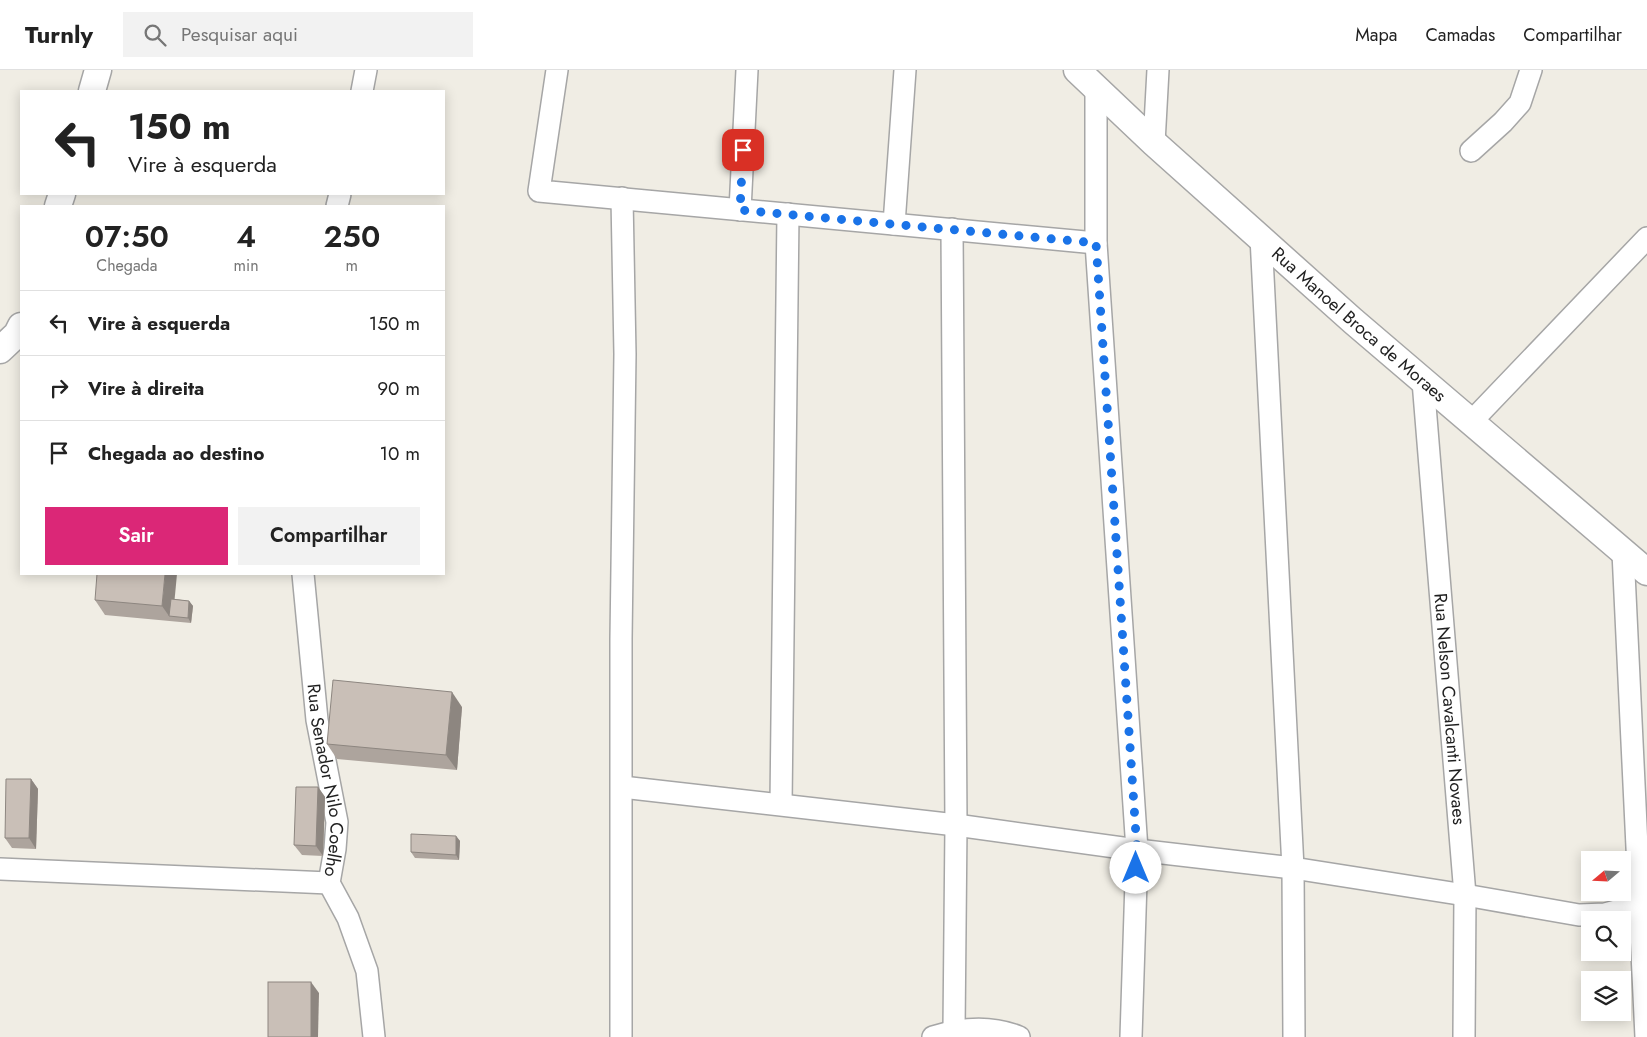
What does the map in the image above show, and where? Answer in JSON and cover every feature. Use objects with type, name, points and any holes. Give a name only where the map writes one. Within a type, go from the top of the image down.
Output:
[{"type":"street","points":[[92,90],[98,70]]},
{"type":"street","points":[[362,90],[366,70]]},
{"type":"street","points":[[557,70],[539,191],[1096,243]]},
{"type":"street","points":[[740,210],[747,70]]},
{"type":"street","points":[[894,224],[905,70]]},
{"type":"street","name":"Rua Manoel Broca de Moraes","points":[[1076,70],[1154,143],[1423,381],[1647,572]]},
{"type":"street","points":[[1154,143],[1158,70]]},
{"type":"street","points":[[1471,151],[1503,122],[1520,103],[1531,70]]},
{"type":"street","points":[[1096,88],[1096,243],[1137,850],[1131,1037]]},
{"type":"street","points":[[622,198],[625,354],[621,639],[622,1037]]},
{"type":"street","points":[[781,804],[788,214]]},
{"type":"street","points":[[952,229],[956,825],[954,1030]]},
{"type":"street","points":[[1261,237],[1293,868],[1294,1037]]},
{"type":"street","points":[[1471,422],[1647,238]]},
{"type":"street","points":[[0,350],[17,334],[20,328]]},
{"type":"street","name":"Rua Nelson Cavalcanti Novaes","points":[[1423,381],[1465,895],[1464,1037]]},
{"type":"street","points":[[1623,552],[1643,903],[1646,1037]]},
{"type":"street","name":"Rua Senador Nilo Coelho","points":[[303,575],[317,720],[337,822],[335,849],[329,883],[348,918],[367,971],[374,1037]]},
{"type":"street","points":[[622,788],[781,804],[1293,868],[1579,915],[1605,914],[1643,903]]},
{"type":"street","points":[[0,869],[329,883]]},
{"type":"street","points":[[933,1037],[954,1030],[978,1028],[1006,1032],[1018,1037]]},
{"type":"building","points":[[97,575],[165,575],[162,606],[95,600]]},
{"type":"building","points":[[171,599],[189,601],[188,618],[169,616]]},
{"type":"building","points":[[333,680],[452,692],[446,755],[327,744]]},
{"type":"building","points":[[6,779],[31,779],[29,838],[5,838]]},
{"type":"building","points":[[296,787],[318,787],[316,846],[294,845]]},
{"type":"building","points":[[411,834],[456,836],[456,855],[411,852]]},
{"type":"building","points":[[268,982],[311,982],[311,1037],[268,1037]]},
{"type":"route","points":[[743,150],[740,210],[1096,243],[1137,850],[1136,868]]}]
